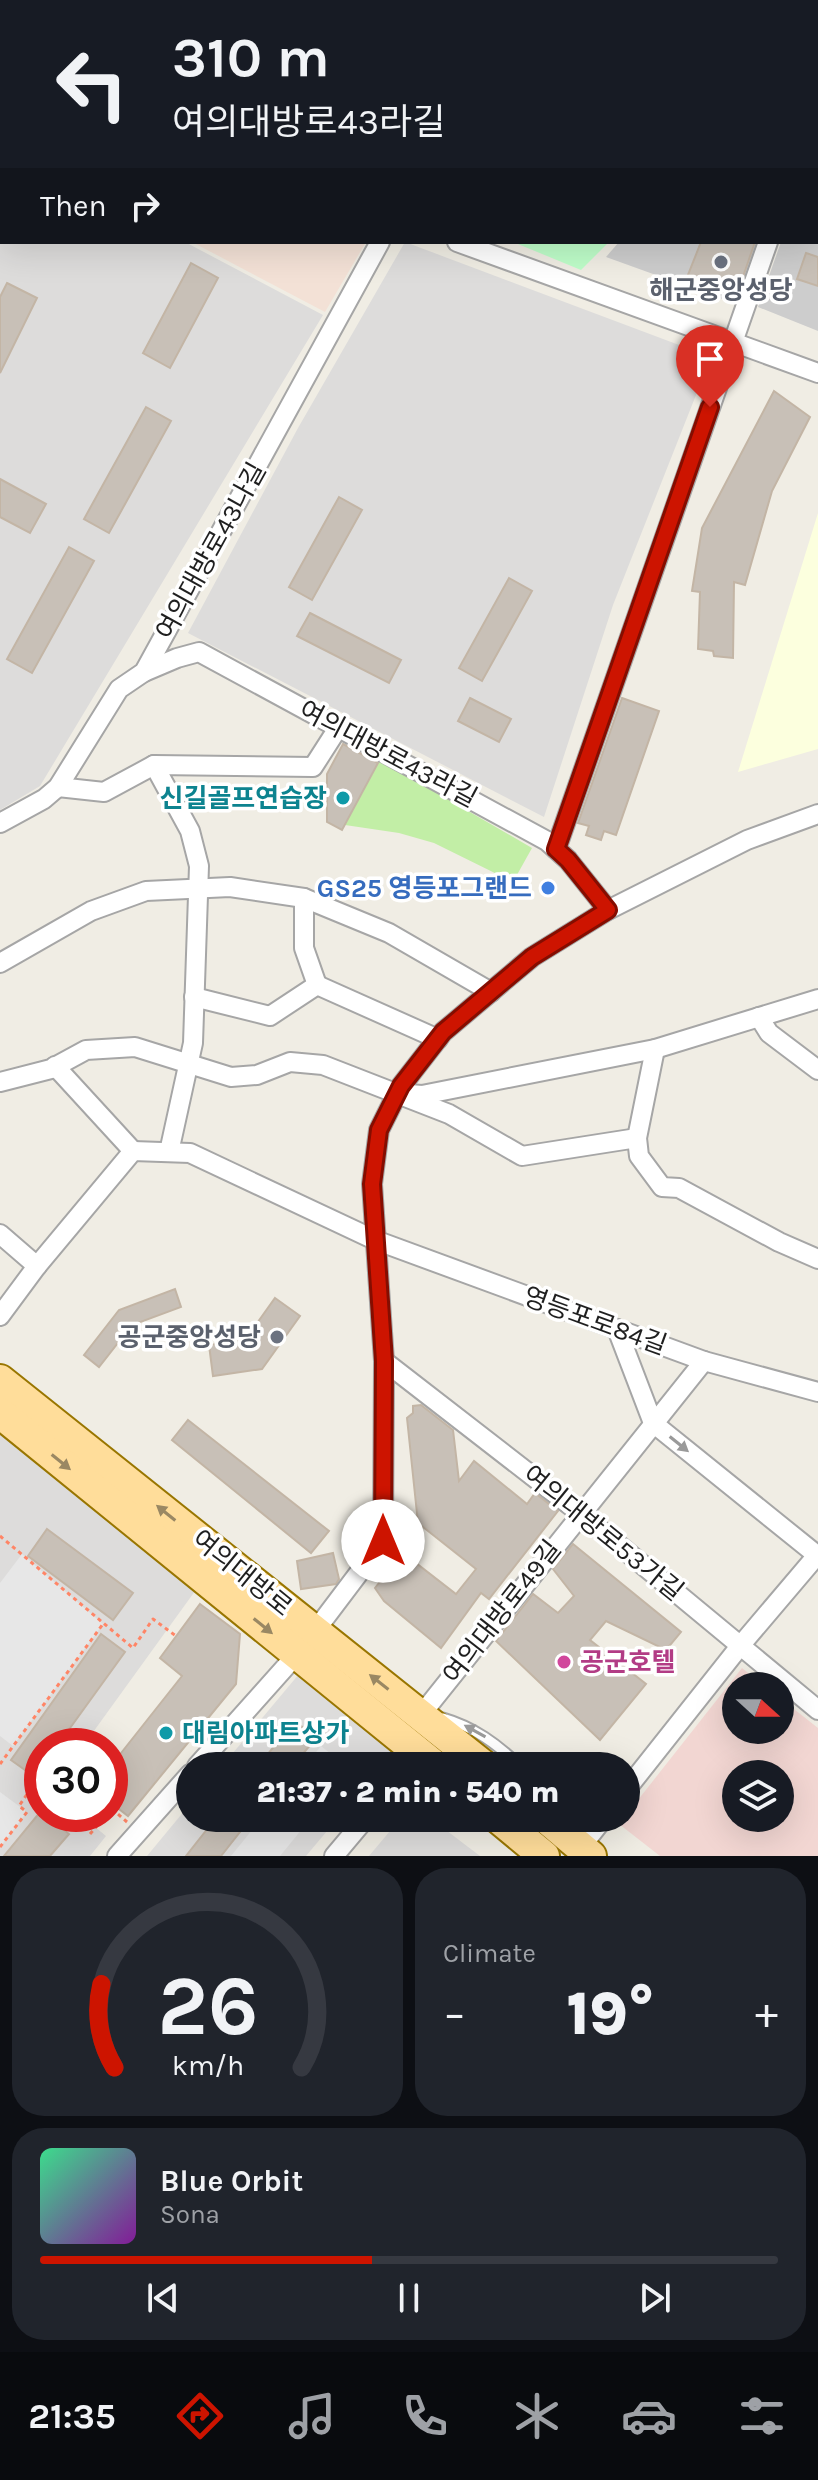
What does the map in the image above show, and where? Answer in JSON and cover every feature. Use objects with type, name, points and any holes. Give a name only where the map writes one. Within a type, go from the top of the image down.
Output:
[{"type":"main road","name":"여의대방로","points":[[0,1380],[306,1642],[412,1752]]},
{"type":"main road","name":"여의대방로","points":[[0,1413],[306,1642],[421,1715],[467,1752]]},
{"type":"main road","points":[[515,1832],[544,1856]]},
{"type":"street","name":"여의대방로43나길","points":[[0,823],[44,799],[58,787],[119,689],[144,672],[379,244]]},
{"type":"street","points":[[462,244],[732,345],[818,373]]},
{"type":"street","points":[[556,849],[767,244]]},
{"type":"street","name":"여의대방로43라길","points":[[144,672],[199,652],[535,835],[568,860],[608,910]]},
{"type":"street","points":[[58,787],[104,792],[154,765],[313,767],[338,728]]},
{"type":"street","points":[[154,765],[190,831],[199,866],[193,1043],[169,1152]]},
{"type":"street","points":[[209,1752],[306,1642],[383,1541],[384,1361],[372,1184],[379,1130],[397,1094],[438,1039],[532,957],[608,910],[747,840],[818,814]]},
{"type":"street","points":[[0,963],[91,911],[146,891],[230,887],[304,898],[389,933],[491,992]]},
{"type":"street","points":[[304,898],[304,948],[317,985],[438,1039]]},
{"type":"street","points":[[194,997],[270,1016],[317,985]]},
{"type":"street","points":[[397,1094],[422,1095],[655,1049],[818,999]]},
{"type":"street","points":[[759,1017],[769,1033],[818,1070]]},
{"type":"street","points":[[0,1082],[55,1066],[86,1050],[135,1047],[231,1077],[257,1075],[290,1062],[323,1065],[449,1114],[522,1156],[637,1138]]},
{"type":"street","points":[[655,1049],[637,1138],[639,1156],[662,1187],[679,1188],[779,1242],[818,1259]]},
{"type":"street","points":[[0,1316],[37,1266],[133,1151],[55,1066]]},
{"type":"street","name":"영등포로84길","points":[[133,1151],[190,1153],[375,1240],[704,1361],[818,1392]]},
{"type":"street","points":[[0,1234],[37,1266]]},
{"type":"street","points":[[617,1329],[653,1423],[818,1555],[740,1646],[640,1772]]},
{"type":"street","name":"여의대방로53가길","points":[[384,1361],[580,1513],[818,1710]]},
{"type":"street","name":"여의대방로49길","points":[[421,1715],[704,1361]]},
{"type":"street","points":[[117,1856],[176,1790]]},
{"type":"street","points":[[334,1856],[354,1832]]},
{"type":"lane","points":[[421,1715],[465,1725],[503,1752]]},
{"type":"path","points":[[0,1536],[133,1648],[153,1619],[176,1636]]},
{"type":"path","points":[[0,1764],[103,1624]]},
{"type":"path","points":[[0,1847],[24,1816]]},
{"type":"shaded area","points":[[0,244],[189,244],[323,315],[40,786],[0,810]]},
{"type":"shaded area","points":[[196,244],[365,244],[325,312]]},
{"type":"shaded area","points":[[404,244],[711,357],[613,605],[544,817],[188,633],[298,428]]},
{"type":"shaded area","points":[[617,244],[761,244],[739,305],[606,257]]},
{"type":"shaded area","points":[[780,244],[818,244],[818,331],[758,307]]},
{"type":"shaded area","points":[[818,513],[818,749],[738,772]]},
{"type":"shaded area","points":[[0,1426],[203,1580],[96,1728],[24,1728],[24,1832],[101,1832],[106,1836],[90,1856],[0,1856]]},
{"type":"shaded area","points":[[22,1554],[103,1624],[13,1746],[0,1736],[0,1583]]},
{"type":"shaded area","points":[[299,1674],[394,1750],[392,1752],[234,1752]]},
{"type":"shaded area","points":[[722,1693],[722,1744],[794,1744],[794,1709],[818,1728],[818,1856],[660,1856],[629,1832],[640,1832],[640,1797]]},
{"type":"shaded area","points":[[0,1792],[24,1810],[24,1816],[0,1847]]},
{"type":"shaded area","points":[[176,1821],[176,1832],[326,1832],[306,1856],[147,1856]]},
{"type":"shaded area","points":[[251,1832],[300,1832],[280,1856],[231,1856]]},
{"type":"shaded area","points":[[389,1832],[448,1832],[480,1856],[369,1856]]},
{"type":"green space","points":[[518,244],[607,244],[581,270]]},
{"type":"green space","points":[[380,760],[532,848],[513,882],[434,843],[399,833],[345,825]]},
{"type":"building","name":"해군중앙성당","points":[[700,244],[754,244],[736,297],[686,280]]},
{"type":"building","points":[[806,253],[818,257],[818,286],[797,279]]},
{"type":"building","points":[[191,263],[218,278],[170,368],[143,353]]},
{"type":"building","points":[[7,283],[37,298],[0,373],[0,297]]},
{"type":"building","points":[[774,391],[810,417],[772,491],[745,585],[734,582],[733,658],[714,656],[713,651],[698,649],[700,592],[692,591],[702,528]]},
{"type":"building","points":[[146,407],[171,421],[109,533],[84,519]]},
{"type":"building","points":[[0,479],[46,504],[30,533],[0,517]]},
{"type":"building","points":[[339,497],[362,510],[312,600],[289,587]]},
{"type":"building","points":[[69,547],[94,561],[32,673],[7,659]]},
{"type":"building","points":[[509,578],[532,591],[482,681],[459,668]]},
{"type":"building","points":[[310,613],[401,660],[389,683],[297,636]]},
{"type":"building","points":[[470,698],[511,719],[499,742],[458,721]]},
{"type":"building","points":[[622,698],[659,711],[616,835],[604,831],[601,840],[586,835],[589,826],[578,823]]},
{"type":"building","name":"신길골프연습장","points":[[343,744],[378,763],[342,830],[327,822],[327,774]]},
{"type":"building","points":[[175,1289],[181,1307],[132,1325],[99,1367],[84,1355],[119,1310]]},
{"type":"building","points":[[275,1298],[300,1316],[262,1369],[213,1376],[209,1345],[245,1340]]},
{"type":"building","points":[[421,1405],[453,1430],[459,1481],[474,1461],[527,1504],[535,1493],[558,1511],[489,1599],[481,1593],[441,1648],[384,1601],[375,1588],[403,1553],[456,1594],[476,1569],[418,1523],[407,1418],[413,1413],[413,1406]]},
{"type":"building","points":[[188,1420],[329,1531],[311,1553],[172,1440]]},
{"type":"building","points":[[47,1529],[133,1593],[113,1620],[28,1556]]},
{"type":"building","points":[[573,1544],[681,1632],[666,1650],[606,1621],[590,1640],[646,1684],[600,1740],[496,1641],[533,1594],[558,1613],[574,1596],[553,1569]]},
{"type":"building","points":[[333,1553],[339,1579],[336,1584],[301,1589],[297,1561]]},
{"type":"building","name":"대림아파트상가","points":[[200,1604],[240,1634],[236,1684],[180,1752],[176,1752],[176,1757],[128,1816],[128,1744],[182,1676],[160,1658]]},
{"type":"building","points":[[101,1634],[125,1652],[70,1728],[34,1728]]},
{"type":"building","points":[[295,1721],[316,1738],[304,1752],[270,1752]]},
{"type":"building","points":[[24,1742],[24,1769],[11,1760]]},
{"type":"building","points":[[24,1832],[69,1834],[50,1856],[4,1856]]},
{"type":"building","points":[[205,1832],[240,1832],[221,1856],[186,1856]]},
{"type":"place","name":"해군중앙성당","points":[[721,262]]},
{"type":"place","name":"신길골프연습장","points":[[343,798]]},
{"type":"place","name":"GS25 영등포그랜드","points":[[548,888]]},
{"type":"place","name":"공군중앙성당","points":[[277,1337]]},
{"type":"place","name":"공군호텔","points":[[564,1662]]},
{"type":"place","name":"대림아파트상가","points":[[166,1733]]},
{"type":"route","points":[[383,1541],[384,1361],[372,1184],[379,1130],[401,1086],[443,1032],[532,957],[608,910],[556,849],[710,407]]}]
